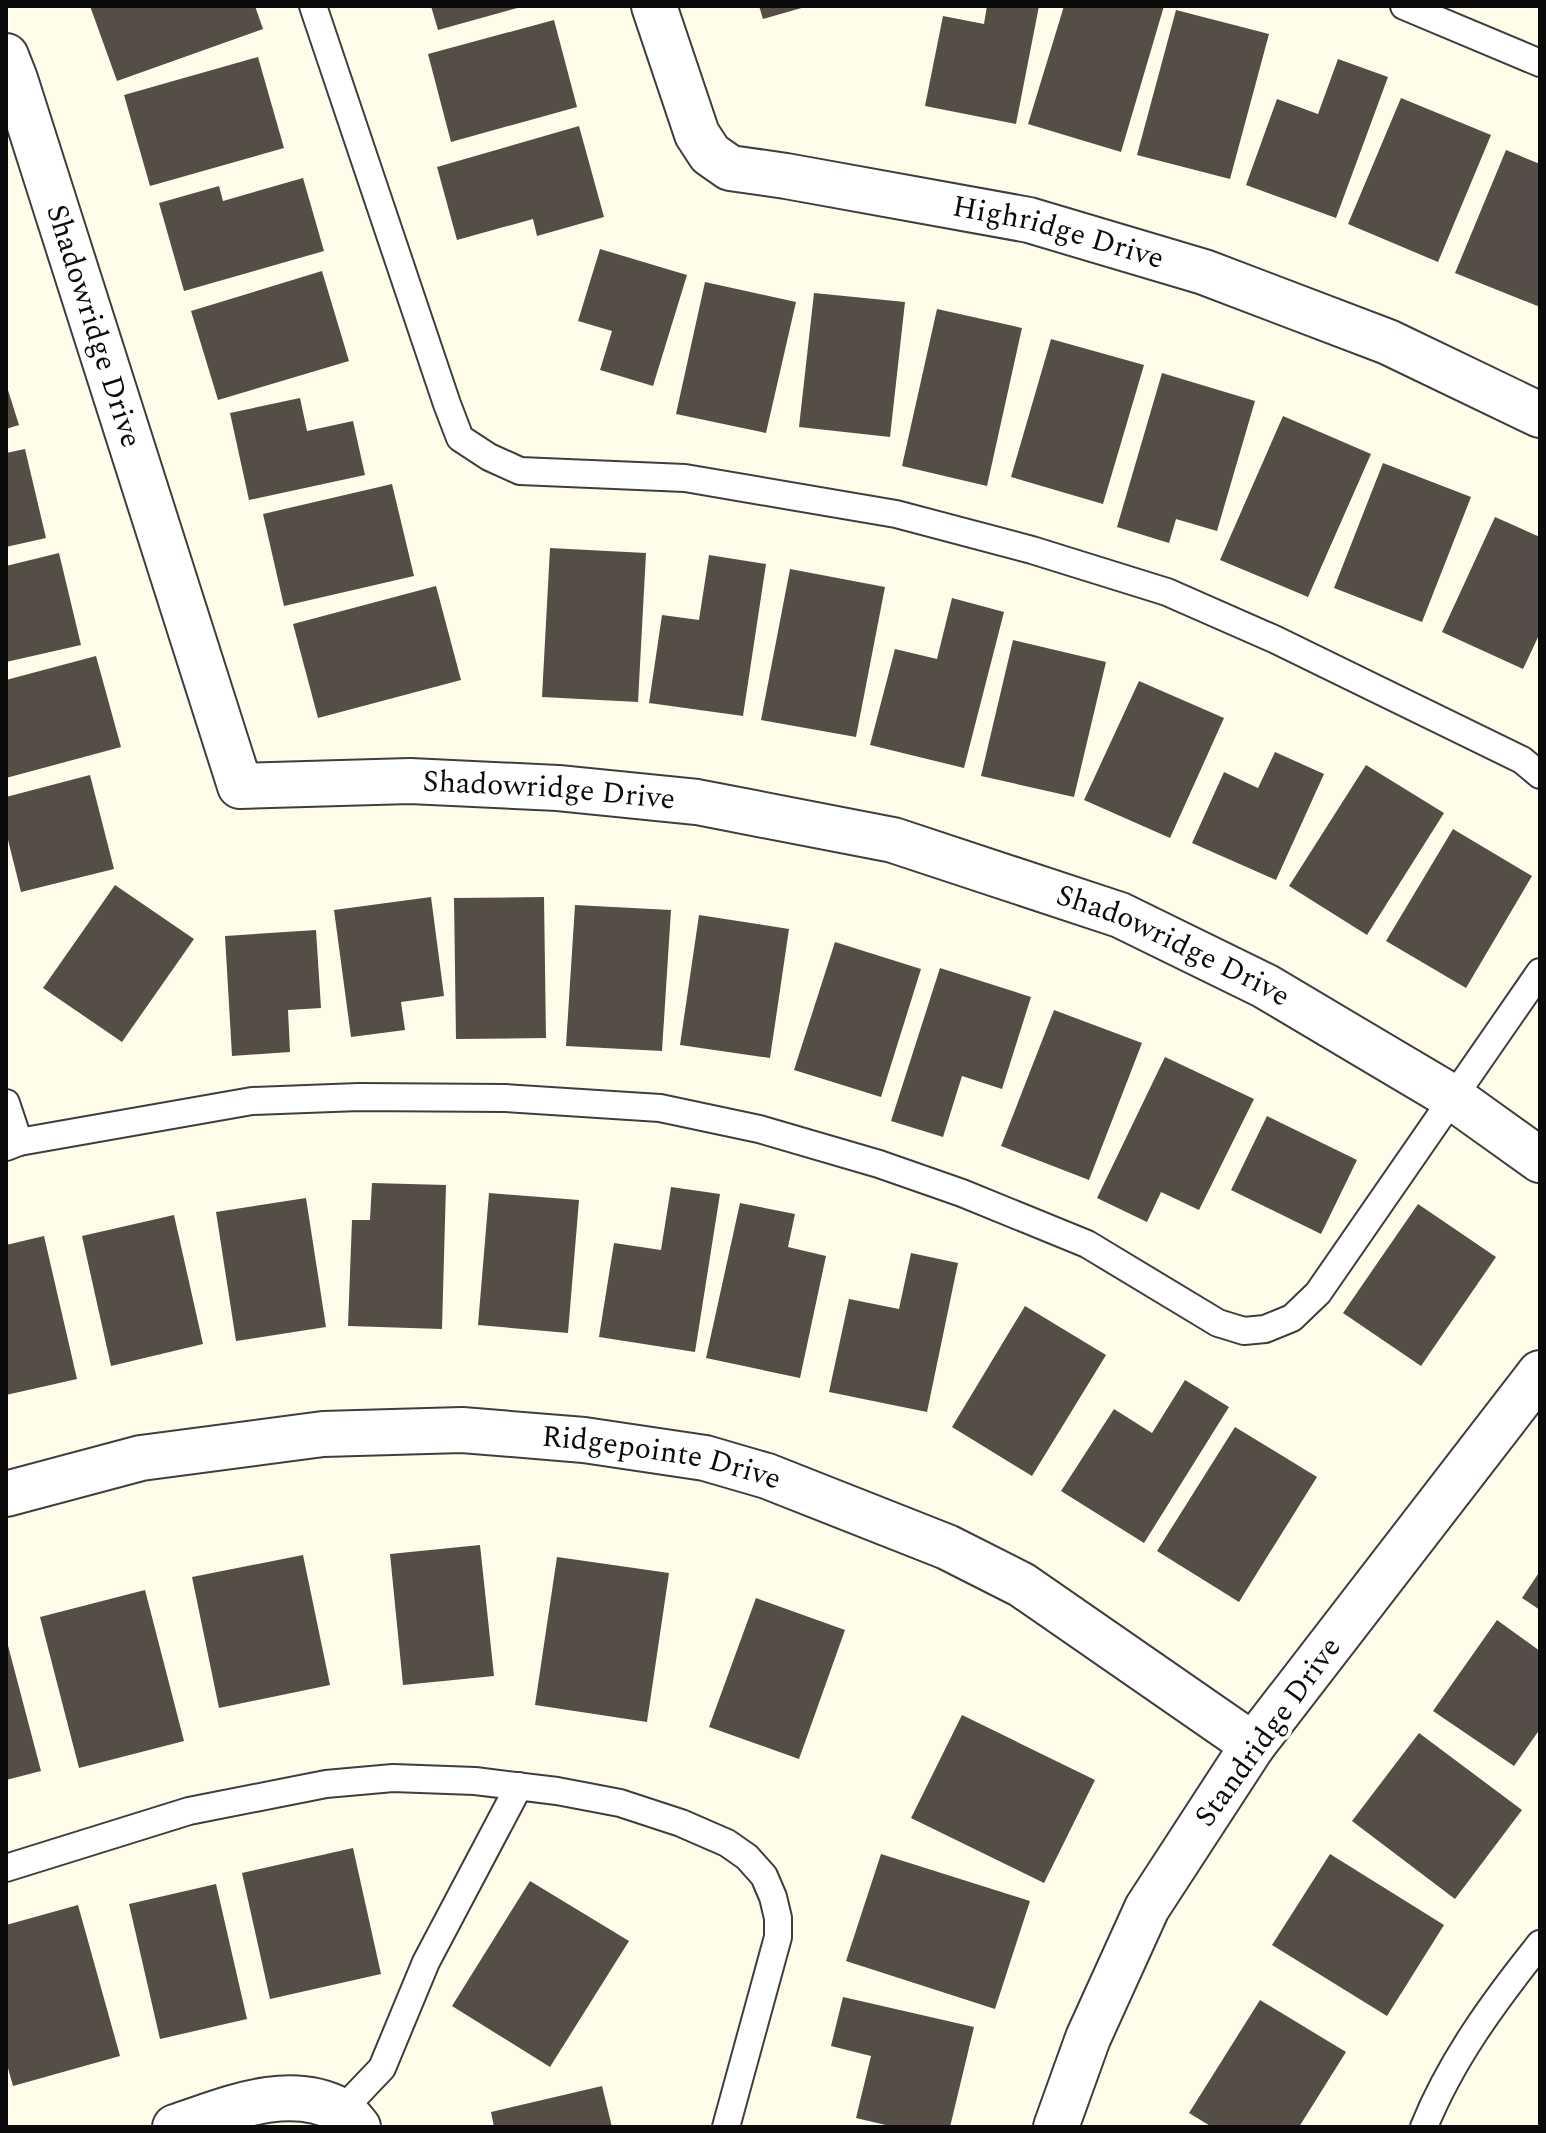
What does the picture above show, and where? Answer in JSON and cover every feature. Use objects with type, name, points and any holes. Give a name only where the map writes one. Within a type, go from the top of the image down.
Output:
[{"type":"street","name":"Highridge Drive","points":[[654,6],[697,134],[710,154],[730,168],[1029,220],[1204,272],[1388,342],[1540,415]]},
{"type":"street","name":"Shadowridge Drive","points":[[6,56],[240,786],[410,781],[558,788],[697,802],[893,840],[1120,915],[1265,986],[1452,1097],[1540,1160]]},
{"type":"street","name":"Standridge Drive","points":[[1056,2127],[1088,2038],[1147,1908],[1253,1745],[1540,1373]]},
{"type":"street","name":"Ridgepointe Drive","points":[[6,1494],[141,1458],[323,1434],[462,1430],[584,1440],[705,1458],[767,1476],[947,1547],[1022,1585],[1253,1745]]},
{"type":"street","points":[[175,2127],[249,2103],[299,2097],[350,2119]]},
{"type":"lane","points":[[313,6],[460,438],[489,457],[520,471],[685,478],[866,508],[1032,550],[1167,592],[1274,639],[1522,760],[1540,775]]},
{"type":"lane","points":[[1404,6],[1540,63]]},
{"type":"lane","points":[[6,1103],[12,1144],[252,1101],[359,1097],[505,1098],[660,1108],[759,1129],[879,1164],[962,1193],[1087,1244],[1218,1323],[1244,1331],[1265,1329],[1292,1318],[1318,1293],[1540,972]]},
{"type":"lane","points":[[6,1868],[189,1811],[326,1784],[393,1778],[475,1781],[557,1791],[620,1803],[681,1823],[727,1843],[747,1857],[764,1876],[778,1918],[778,1937],[726,2127]]},
{"type":"lane","points":[[350,2119],[382,2068],[426,1962],[519,1786]]},
{"type":"lane","points":[[1424,2127],[1436,2097],[1471,2039],[1540,1944]]},
{"type":"building","points":[[90,6],[255,6],[263,29],[117,81]]},
{"type":"building","points":[[431,6],[521,6],[521,7],[438,30]]},
{"type":"building","points":[[759,6],[805,6],[805,7],[763,19]]},
{"type":"building","points":[[987,6],[1039,6],[1016,124],[925,106],[943,16],[984,24]]},
{"type":"building","points":[[1064,6],[1164,6],[1121,152],[1028,124]]},
{"type":"building","points":[[1176,10],[1269,34],[1230,179],[1137,155]]},
{"type":"building","points":[[554,20],[577,107],[451,142],[428,54]]},
{"type":"building","points":[[258,57],[284,148],[150,186],[124,95]]},
{"type":"building","points":[[1338,59],[1388,77],[1336,218],[1246,185],[1277,99],[1318,114]]},
{"type":"building","points":[[1401,98],[1491,135],[1438,262],[1348,224]]},
{"type":"building","points":[[579,126],[604,217],[537,236],[533,219],[457,240],[437,167]]},
{"type":"building","points":[[1506,150],[1540,164],[1540,307],[1455,273]]},
{"type":"building","points":[[303,178],[324,251],[184,291],[159,203],[219,186],[223,201]]},
{"type":"building","points":[[600,249],[687,275],[653,386],[600,370],[612,331],[578,321]]},
{"type":"building","points":[[322,271],[349,361],[218,400],[191,311]]},
{"type":"building","points":[[705,282],[796,302],[766,433],[676,414]]},
{"type":"building","points":[[814,293],[905,302],[890,437],[799,427]]},
{"type":"building","points":[[937,309],[1022,328],[987,486],[902,466]]},
{"type":"building","points":[[1051,339],[1144,365],[1103,504],[1011,477]]},
{"type":"building","points":[[1162,373],[1255,401],[1217,531],[1176,519],[1169,543],[1117,527]]},
{"type":"building","points":[[6,388],[19,425],[6,429]]},
{"type":"building","points":[[300,398],[307,431],[353,421],[365,475],[249,500],[230,413]]},
{"type":"building","points":[[1283,416],[1371,454],[1308,597],[1220,560]]},
{"type":"building","points":[[25,449],[46,538],[6,547],[6,453]]},
{"type":"building","points":[[1383,463],[1471,497],[1422,622],[1334,588]]},
{"type":"building","points":[[392,484],[414,576],[284,606],[263,514]]},
{"type":"building","points":[[1495,517],[1540,537],[1540,633],[1523,669],[1442,632]]},
{"type":"building","points":[[550,548],[646,553],[638,702],[542,697]]},
{"type":"building","points":[[59,553],[81,645],[6,662],[6,566]]},
{"type":"building","points":[[709,555],[766,564],[743,716],[649,703],[662,615],[699,620]]},
{"type":"building","points":[[790,569],[885,587],[856,737],[761,720]]},
{"type":"building","points":[[436,586],[461,680],[318,718],[293,624]]},
{"type":"building","points":[[952,598],[1004,612],[964,768],[870,745],[895,649],[937,659]]},
{"type":"building","points":[[1013,640],[1106,662],[1074,797],[981,776]]},
{"type":"building","points":[[96,656],[121,747],[6,778],[6,680]]},
{"type":"building","points":[[1139,681],[1224,718],[1170,838],[1084,800]]},
{"type":"building","points":[[1275,752],[1324,774],[1276,880],[1192,843],[1224,772],[1258,788]]},
{"type":"building","points":[[1366,765],[1444,813],[1367,935],[1289,886]]},
{"type":"building","points":[[90,775],[114,869],[21,892],[6,832],[6,797]]},
{"type":"building","points":[[1453,829],[1532,876],[1466,988],[1386,941]]},
{"type":"building","points":[[115,885],[194,939],[122,1042],[43,988]]},
{"type":"building","points":[[431,897],[444,996],[401,1002],[405,1030],[351,1037],[334,910]]},
{"type":"building","points":[[544,897],[546,1038],[456,1039],[454,898]]},
{"type":"building","points":[[575,905],[671,910],[662,1051],[566,1046]]},
{"type":"building","points":[[699,915],[789,929],[770,1058],[680,1045]]},
{"type":"building","points":[[316,930],[321,1008],[288,1010],[290,1052],[232,1056],[225,936]]},
{"type":"building","points":[[835,942],[921,969],[881,1097],[794,1070]]},
{"type":"building","points":[[940,968],[1031,997],[1002,1089],[962,1076],[943,1137],[891,1121]]},
{"type":"building","points":[[1054,1010],[1142,1043],[1089,1180],[1001,1146]]},
{"type":"building","points":[[1165,1057],[1254,1099],[1199,1210],[1161,1192],[1147,1222],[1097,1198]]},
{"type":"building","points":[[1267,1116],[1357,1160],[1321,1234],[1231,1190]]},
{"type":"building","points":[[372,1183],[446,1185],[442,1329],[348,1326],[352,1220],[370,1220]]},
{"type":"building","points":[[671,1187],[720,1194],[695,1352],[599,1337],[614,1243],[661,1250]]},
{"type":"building","points":[[489,1193],[579,1200],[568,1333],[478,1325]]},
{"type":"building","points":[[306,1198],[326,1327],[236,1341],[216,1212]]},
{"type":"building","points":[[740,1203],[795,1214],[788,1247],[826,1256],[800,1378],[706,1358]]},
{"type":"building","points":[[1418,1204],[1496,1257],[1421,1366],[1343,1313]]},
{"type":"building","points":[[174,1215],[203,1344],[111,1366],[82,1236]]},
{"type":"building","points":[[44,1236],[77,1379],[6,1395],[6,1245]]},
{"type":"building","points":[[911,1253],[958,1263],[927,1412],[829,1392],[849,1299],[899,1309]]},
{"type":"building","points":[[1025,1306],[1106,1355],[1032,1476],[952,1427]]},
{"type":"building","points":[[1185,1380],[1229,1407],[1144,1543],[1061,1491],[1114,1409],[1152,1433]]},
{"type":"building","points":[[1235,1427],[1317,1477],[1239,1602],[1157,1551]]},
{"type":"building","points":[[480,1545],[494,1676],[403,1685],[390,1554]]},
{"type":"building","points":[[303,1555],[330,1685],[219,1708],[192,1577]]},
{"type":"building","points":[[557,1557],[669,1573],[647,1722],[535,1705]]},
{"type":"building","points":[[1540,1571],[1540,1610],[1522,1598]]},
{"type":"building","points":[[145,1590],[184,1741],[79,1768],[40,1617]]},
{"type":"building","points":[[756,1598],[845,1630],[799,1759],[709,1727]]},
{"type":"building","points":[[1497,1620],[1540,1651],[1540,1729],[1514,1766],[1433,1711]]},
{"type":"building","points":[[6,1638],[41,1771],[6,1780]]},
{"type":"building","points":[[962,1715],[1095,1780],[1044,1883],[911,1818]]},
{"type":"building","points":[[1419,1733],[1522,1810],[1455,1899],[1352,1821]]},
{"type":"building","points":[[353,1848],[381,1974],[270,1999],[242,1873]]},
{"type":"building","points":[[881,1854],[1030,1901],[995,2009],[846,1961]]},
{"type":"building","points":[[1330,1854],[1444,1925],[1387,2016],[1272,1945]]},
{"type":"building","points":[[530,1881],[629,1941],[550,2067],[452,2006]]},
{"type":"building","points":[[216,1884],[247,2019],[160,2039],[129,1904]]},
{"type":"building","points":[[78,1905],[120,2056],[13,2086],[6,2061],[6,1925]]},
{"type":"building","points":[[843,1997],[974,2027],[950,2127],[894,2127],[856,2118],[871,2056],[831,2046]]},
{"type":"building","points":[[1260,2000],[1346,2052],[1299,2127],[1212,2127],[1189,2113]]},
{"type":"building","points":[[602,2086],[612,2127],[494,2127],[491,2112]]}]
